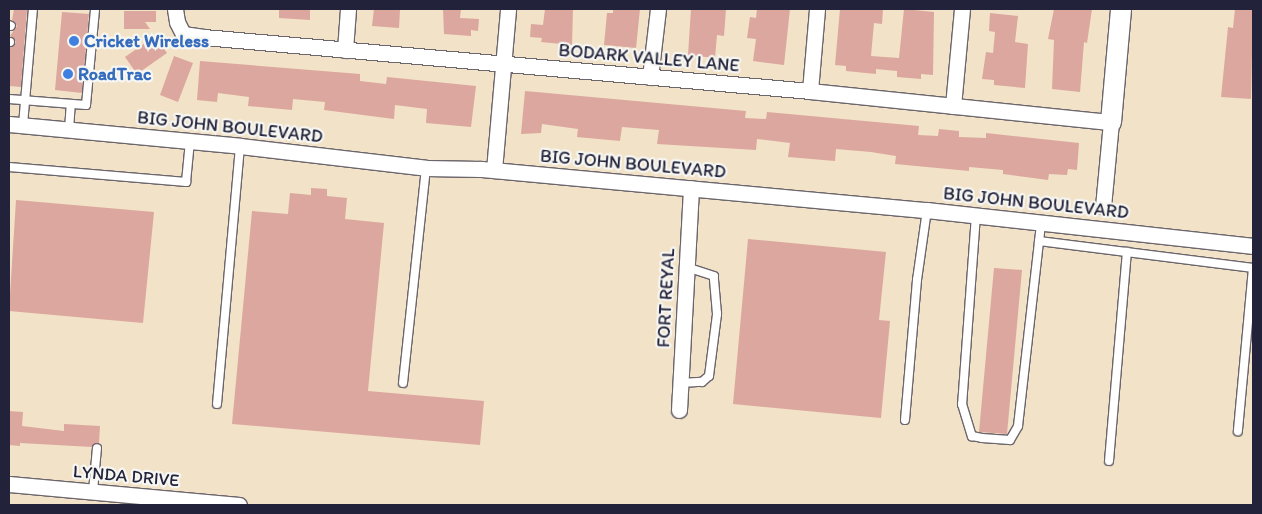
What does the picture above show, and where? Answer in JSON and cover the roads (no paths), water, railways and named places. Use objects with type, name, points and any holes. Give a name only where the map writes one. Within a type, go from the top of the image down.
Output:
[{"type":"street","name":"BODARK VALLEY LANE","points":[[175,9],[176,22],[183,34],[810,91],[1111,122]]},
{"type":"street","points":[[344,50],[348,9]]},
{"type":"street","points":[[494,170],[508,9]]},
{"type":"street","points":[[650,77],[658,9]]},
{"type":"street","points":[[810,91],[817,9]]},
{"type":"street","points":[[952,106],[962,9]]},
{"type":"street","points":[[1103,207],[1121,9]]},
{"type":"street","name":"BIG JOHN BOULEVARD","points":[[16,125],[240,146],[426,168],[494,170],[927,210],[1253,246]]},
{"type":"street","name":"FORT REYAL","points":[[678,410],[691,188]]},
{"type":"street","name":"LYNDA DRIVE","points":[[9,484],[240,505]]},
{"type":"lane","points":[[16,125],[25,100],[26,61],[29,27],[33,9]]},
{"type":"lane","points":[[9,99],[86,105],[95,9]]},
{"type":"lane","points":[[69,130],[71,104]]},
{"type":"lane","points":[[9,167],[186,182],[190,141]]},
{"type":"lane","points":[[217,404],[240,146]]},
{"type":"lane","points":[[403,383],[426,168]]},
{"type":"lane","points":[[905,420],[917,280],[927,210]]},
{"type":"lane","points":[[976,216],[962,404],[972,436],[1010,440],[1018,426],[1041,223]]},
{"type":"lane","points":[[1038,241],[1253,268],[1238,431]]},
{"type":"lane","points":[[1109,461],[1127,252]]},
{"type":"lane","points":[[680,383],[702,382],[710,376],[717,314],[714,276],[686,267]]},
{"type":"lane","points":[[93,491],[97,448]]},
{"type":"place","name":"Cricket Wireless","points":[[74,41]]},
{"type":"place","name":"RoadTrac","points":[[68,74]]}]
